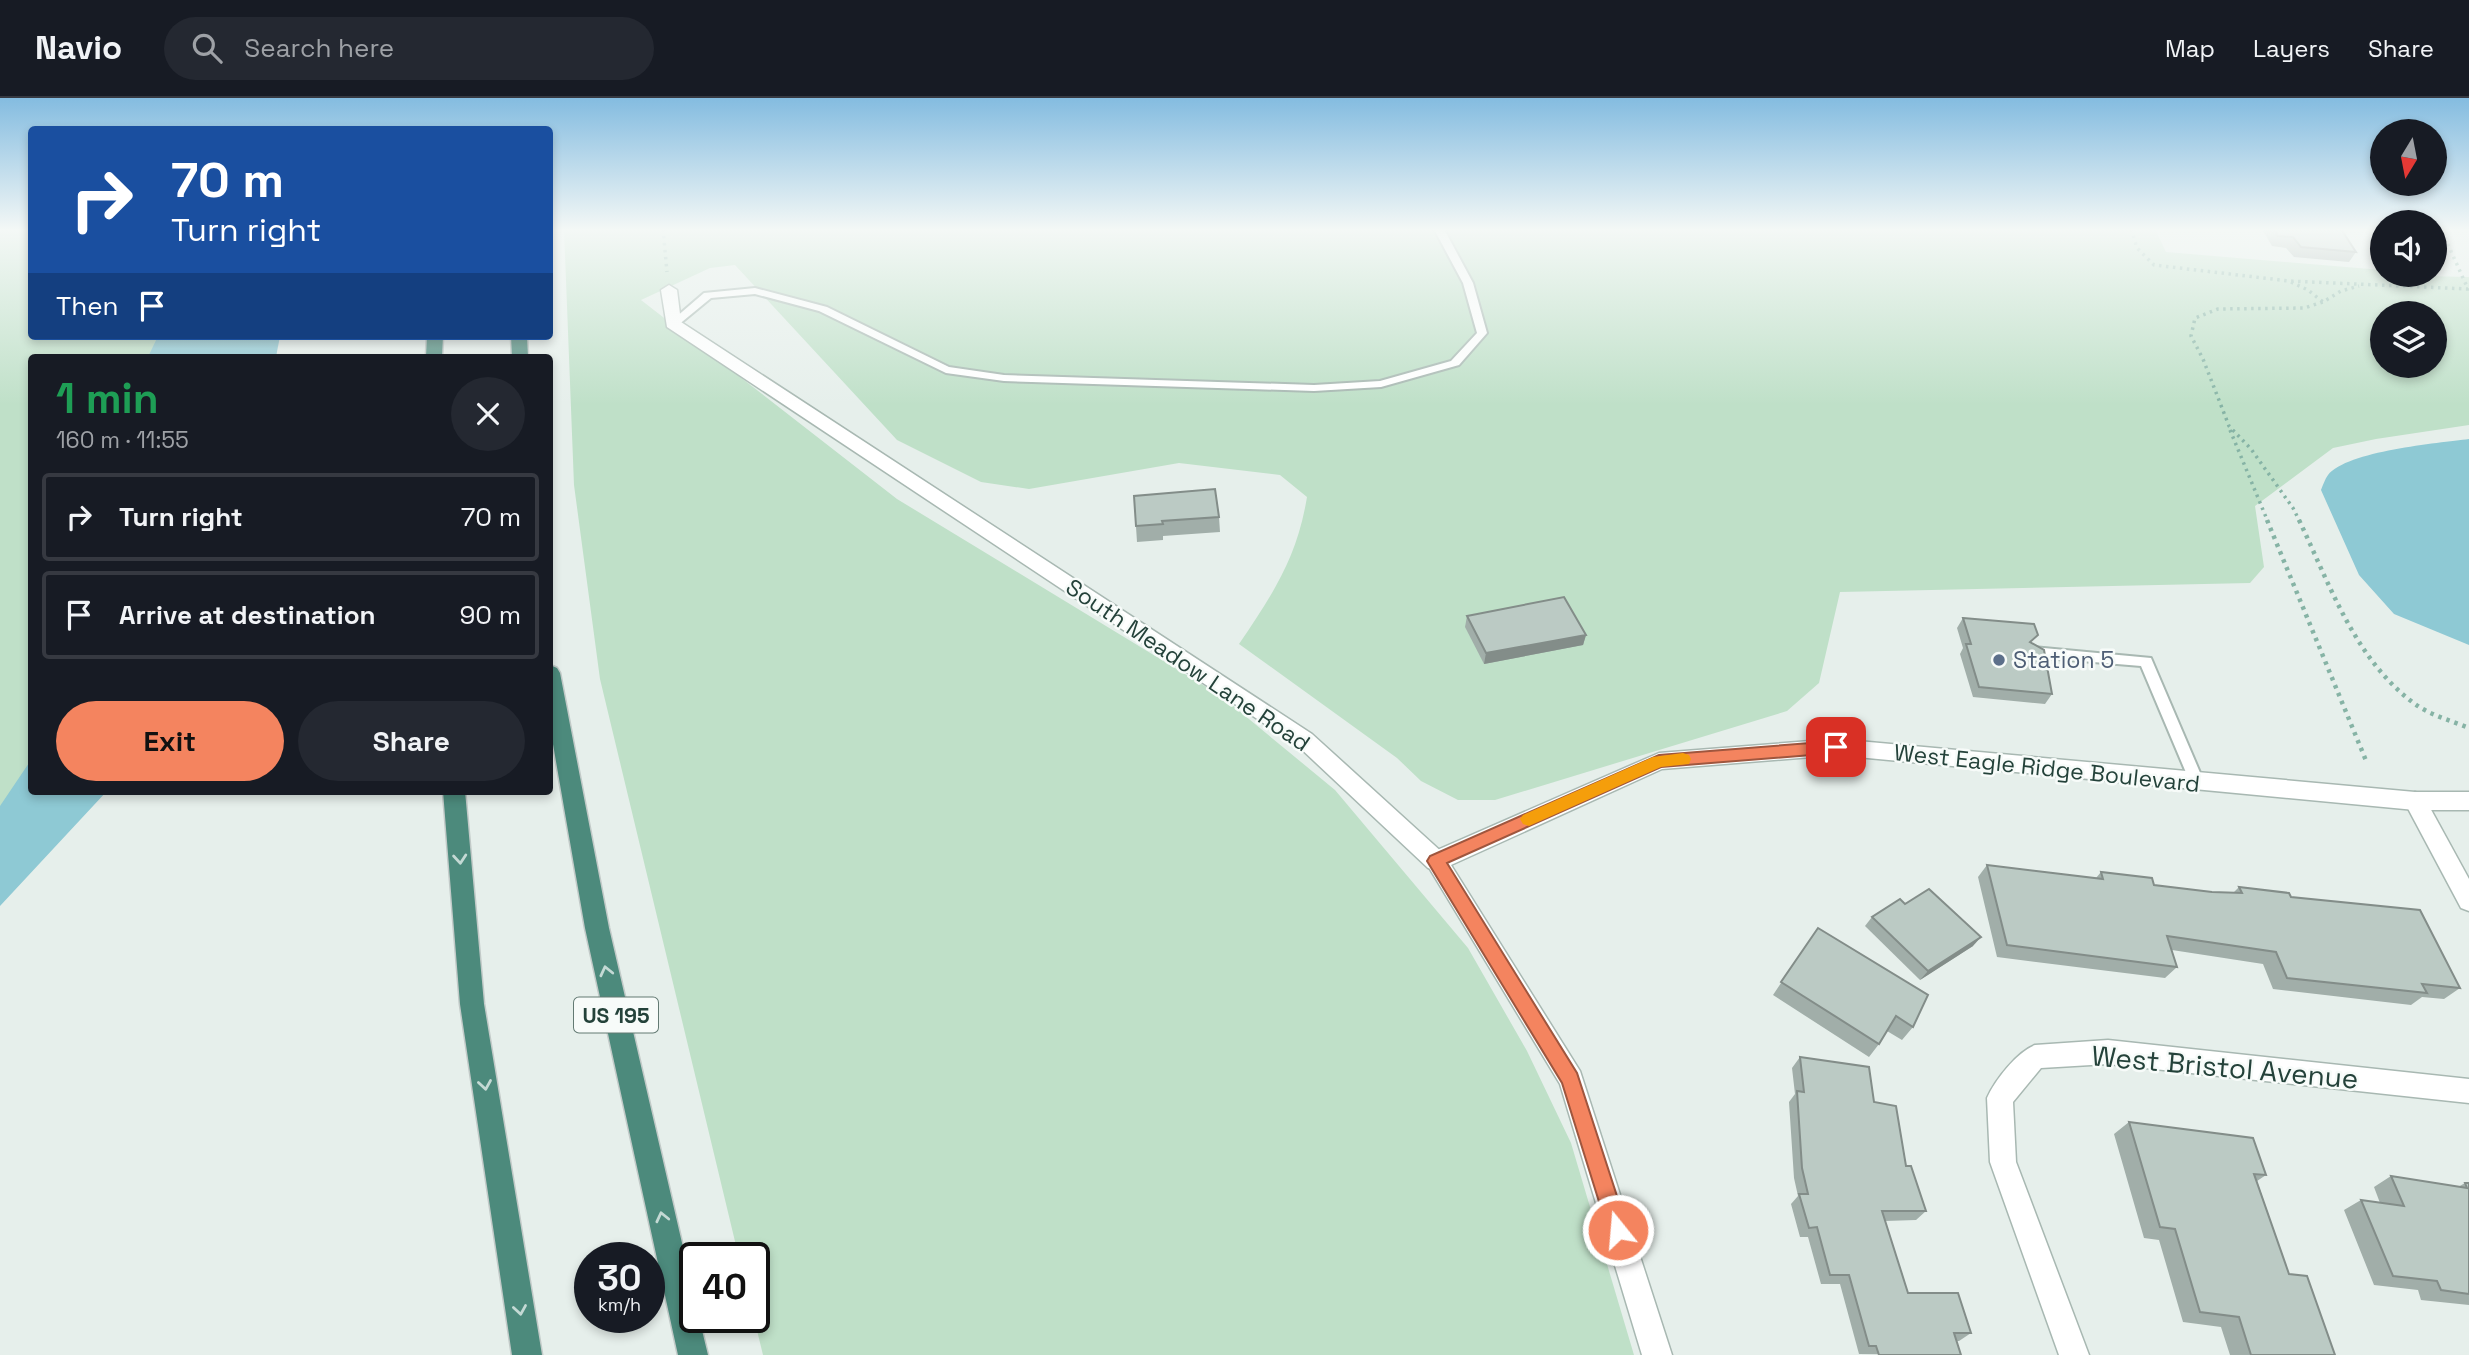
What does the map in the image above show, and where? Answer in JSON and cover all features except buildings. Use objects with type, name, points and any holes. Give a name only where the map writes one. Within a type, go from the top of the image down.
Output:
[{"type":"highway","name":"US 195","points":[[553,689],[597,928],[693,1355]]},
{"type":"highway","points":[[454,795],[472,1004],[527,1355]]},
{"type":"street","points":[[669,290],[673,324]]},
{"type":"street","name":"South Meadow Lane Road","points":[[673,324],[1305,740],[1436,861],[1571,1079],[1657,1355]]},
{"type":"street","name":"West Eagle Ridge Boulevard","points":[[1436,861],[1659,761],[1836,747],[2415,801],[2469,802]]},
{"type":"street","points":[[2415,801],[2469,901]]},
{"type":"street","name":"West Bristol Avenue","points":[[2074,1355],[2003,1161],[2000,1098],[2035,1057],[2108,1052],[2469,1091]]},
{"type":"lane","points":[[673,324],[708,295],[755,291],[823,309],[946,370],[1004,378],[1286,387],[1381,384],[1455,363],[1482,334],[1469,288]]},
{"type":"lane","points":[[2033,652],[2146,661],[2197,782]]},
{"type":"path","points":[[2303,288],[2323,302]]},
{"type":"path","points":[[2351,288],[2304,308],[2218,309],[2195,318],[2191,336],[2367,763]]},
{"type":"path","points":[[2440,288],[2467,288]]},
{"type":"path","points":[[2229,426],[2251,449],[2293,508],[2358,643],[2389,682],[2417,706],[2469,728]]},
{"type":"green space","points":[[0,288],[28,288],[28,340],[218,340],[213,354],[28,354],[30,795],[0,847]]},
{"type":"green space","points":[[566,288],[668,288],[641,300],[897,499],[1221,696],[1335,790],[1468,948],[1527,1051],[1571,1143],[1634,1355],[763,1355],[758,1333],[770,1333],[770,1242],[735,1242],[600,679],[574,485]]},
{"type":"green space","points":[[756,288],[2469,288],[2469,425],[2333,448],[2255,506],[2264,567],[2250,583],[1840,592],[1819,683],[1787,711],[1495,800],[1458,800],[1421,781],[1397,758],[1239,644],[1282,575],[1303,519],[1307,497],[1280,475],[1179,463],[1029,489],[981,482],[897,440]]},
{"type":"water","points":[[156,340],[279,340],[277,354],[149,354]]},
{"type":"water","points":[[2469,439],[2469,645],[2394,614],[2359,575],[2321,490],[2328,475],[2354,460],[2394,450]]},
{"type":"water","points":[[28,764],[28,795],[103,795],[0,906],[0,806]]},
{"type":"slow traffic","points":[[1529,819],[1659,761],[1683,759]]},
{"type":"place","name":"Station 5","points":[[1999,660]]},
{"type":"route","points":[[1618,1230],[1571,1079],[1436,861],[1659,761],[1836,747]]}]
